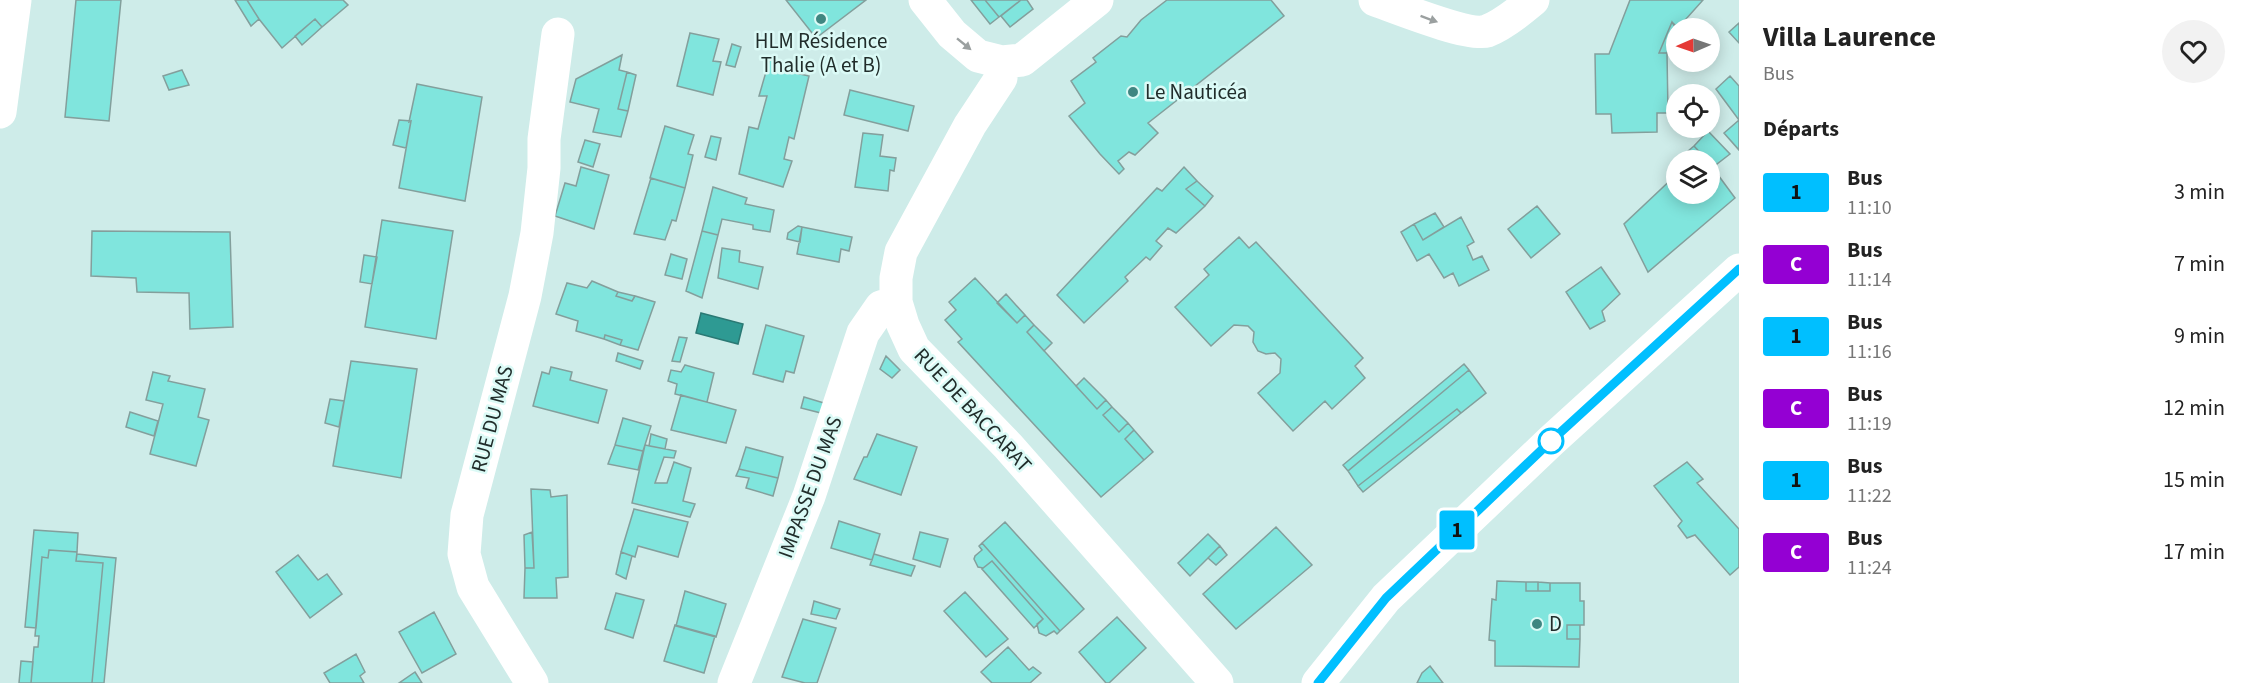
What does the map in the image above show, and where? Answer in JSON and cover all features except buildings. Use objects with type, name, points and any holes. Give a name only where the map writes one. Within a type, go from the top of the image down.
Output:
[{"type":"street","points":[[0,112],[15,0]]},
{"type":"street","points":[[925,0],[952,34],[978,56],[1002,62],[1022,60],[1096,0]]},
{"type":"street","points":[[1375,0],[1444,25],[1485,32],[1521,11],[1533,0]]},
{"type":"street","name":"RUE DU MAS","points":[[532,683],[473,586],[464,554],[467,515],[525,296],[537,233],[544,168],[544,139],[558,34]]},
{"type":"street","name":"RUE DE BACCARAT","points":[[1002,62],[1001,78],[970,125],[901,252],[896,278],[896,302],[903,325],[914,349],[1008,446],[1216,683]]},
{"type":"street","points":[[1318,683],[1386,598],[1551,441],[1739,270]]},
{"type":"street","name":"IMPASSE DU MAS","points":[[734,683],[809,496],[863,333],[881,307],[896,302]]},
{"type":"water","points":[[701,313],[743,324],[738,344],[696,333]]},
{"type":"bus line","name":"1","points":[[1318,683],[1386,598],[1551,441],[1739,269]]},
{"type":"place","name":"HLM Résidence Thalie (A et B)","points":[[821,19]]},
{"type":"place","name":"Le Nauticéa","points":[[1133,92]]},
{"type":"place","name":"D","points":[[1537,624]]}]
